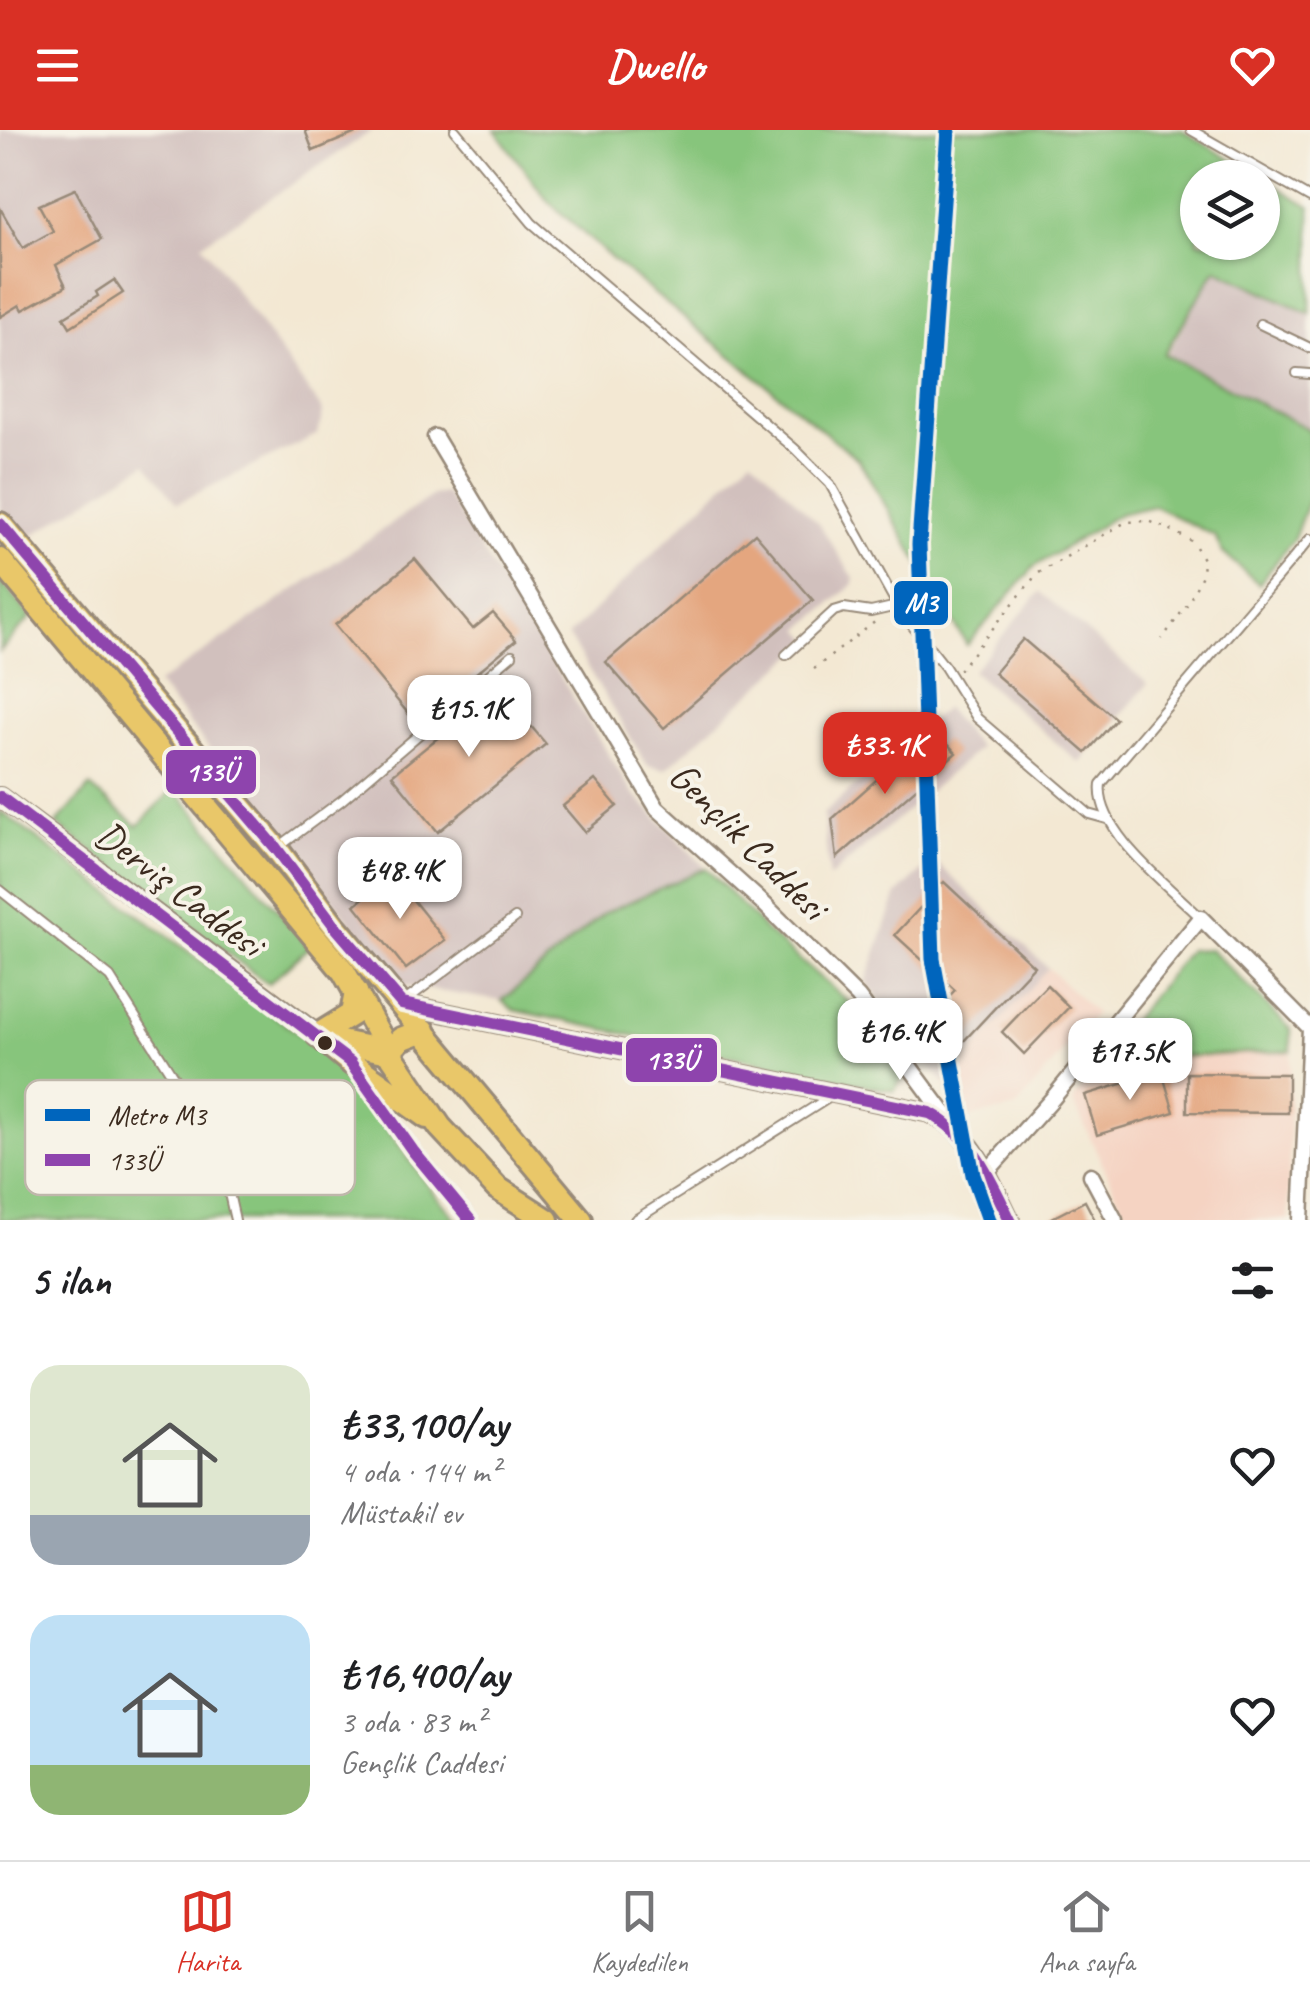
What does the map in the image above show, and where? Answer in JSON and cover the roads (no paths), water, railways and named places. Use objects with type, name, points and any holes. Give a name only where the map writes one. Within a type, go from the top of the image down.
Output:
[{"type":"main road","points":[[0,524],[276,848],[334,924],[581,1220]]},
{"type":"main road","points":[[0,560],[105,690],[257,864],[356,992],[389,1052],[440,1127],[497,1188],[517,1220]]},
{"type":"main road","points":[[318,1035],[352,1014],[356,992]]},
{"type":"main road","points":[[389,1052],[401,1039],[424,1030]]},
{"type":"main road","points":[[318,1035],[389,1052]]},
{"type":"main road","points":[[318,1035],[440,1127]]},
{"type":"main road","points":[[497,1188],[520,1181],[531,1162]]},
{"type":"main road","points":[[497,1188],[547,1220]]},
{"type":"street","name":"Gençlik Caddesi","points":[[435,437],[657,808],[858,996],[985,1174],[1003,1217]]},
{"type":"street","name":"Derviş Caddesi","points":[[0,797],[318,1035]]},
{"type":"street","points":[[985,1174],[1054,1098],[1201,918],[1310,1028],[1301,1220]]},
{"type":"street","points":[[402,1004],[930,1113],[950,1122]]},
{"type":"street","points":[[350,1062],[470,1220]]},
{"type":"street","points":[[1091,1175],[1115,1220]]},
{"type":"lane","points":[[455,130],[532,223],[796,449],[830,484],[897,606],[977,718],[1089,814],[1107,819]]},
{"type":"lane","points":[[1191,130],[1310,198]]},
{"type":"lane","points":[[1260,324],[1310,348]]},
{"type":"lane","points":[[1297,373],[1310,374]]},
{"type":"lane","points":[[1201,918],[1118,835],[1099,798],[1101,784],[1310,539]]},
{"type":"lane","points":[[786,654],[834,611],[844,608],[871,612],[897,606]]},
{"type":"lane","points":[[276,848],[342,800],[512,655]]},
{"type":"lane","points":[[0,890],[110,977],[176,1080]]},
{"type":"lane","points":[[402,1004],[515,918]]},
{"type":"lane","points":[[634,1220],[835,1094]]},
{"type":"lane","points":[[230,1195],[235,1220]]},
{"type":"metro line","name":"M3","points":[[948,130],[919,544],[933,959],[973,1175],[989,1220]]}]
